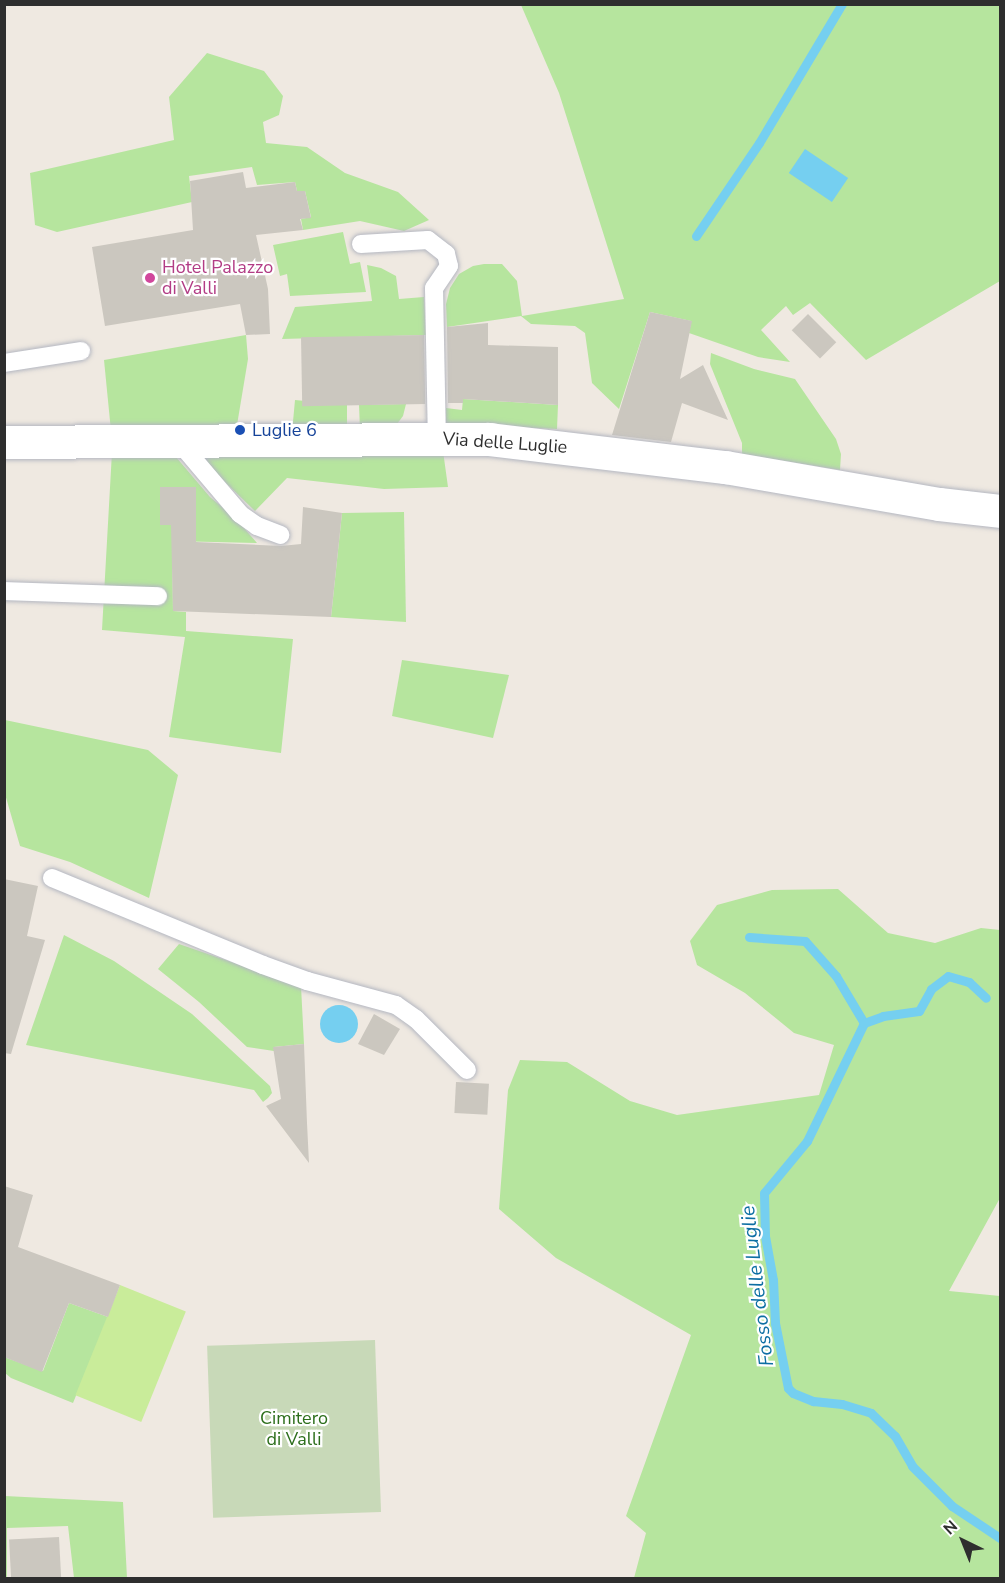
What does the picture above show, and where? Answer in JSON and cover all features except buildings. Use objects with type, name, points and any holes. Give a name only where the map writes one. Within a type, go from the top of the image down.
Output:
[{"type":"street","name":"Via delle Luglie","points":[[4,442],[437,438],[518,442],[703,464],[939,504],[1000,511]]},
{"type":"lane","points":[[361,244],[428,240],[446,254],[449,266],[434,288],[437,438]]},
{"type":"lane","points":[[4,363],[81,351]]},
{"type":"lane","points":[[179,442],[240,514],[257,526],[280,535]]},
{"type":"lane","points":[[4,591],[158,596]]},
{"type":"lane","points":[[52,878],[263,965],[307,981],[396,1005],[416,1019],[467,1070]]},
{"type":"green space","points":[[521,5],[1000,5],[1000,281],[866,360],[810,303],[793,315],[786,306],[761,330],[790,362],[758,357],[689,333],[691,321],[650,312],[619,409],[592,383],[585,333],[575,326],[531,324],[521,316],[447,327],[446,304],[450,288],[459,274],[473,266],[484,264],[502,264],[517,281],[522,316],[624,299],[559,93]]},
{"type":"green space","points":[[207,53],[264,71],[283,96],[279,115],[263,122],[266,143],[307,147],[345,173],[398,192],[429,220],[404,231],[360,221],[303,230],[301,219],[311,217],[305,191],[297,191],[295,182],[257,185],[252,167],[189,176],[192,202],[57,232],[35,225],[30,173],[174,140],[169,97]]},
{"type":"green space","points":[[343,232],[350,264],[360,262],[366,292],[290,296],[287,274],[280,276],[273,245]]},
{"type":"green space","points":[[367,265],[381,268],[396,276],[399,299],[424,297],[426,335],[282,339],[295,307],[372,301]]},
{"type":"green space","points":[[246,335],[248,359],[236,431],[111,431],[104,360]]},
{"type":"green space","points":[[711,353],[754,369],[795,379],[836,439],[841,454],[840,470],[742,454],[742,443],[710,364]]},
{"type":"green space","points":[[463,399],[558,405],[557,429],[446,424],[446,408],[462,410]]},
{"type":"green space","points":[[295,400],[347,405],[347,430],[292,432]]},
{"type":"green space","points":[[406,404],[403,416],[394,428],[360,429],[359,405]]},
{"type":"green space","points":[[443,451],[448,487],[384,489],[287,478],[255,511],[196,454]]},
{"type":"green space","points":[[112,452],[176,457],[210,497],[235,518],[257,543],[172,541],[173,611],[186,612],[186,631],[293,639],[281,753],[169,737],[185,637],[102,630]]},
{"type":"green space","points":[[404,512],[406,622],[331,617],[342,513]]},
{"type":"green space","points":[[402,660],[509,675],[493,738],[392,716]]},
{"type":"green space","points":[[5,720],[148,750],[178,775],[149,898],[70,862],[20,846],[5,794]]},
{"type":"green space","points":[[838,889],[888,933],[935,943],[981,928],[1000,930],[1000,1198],[949,1291],[1000,1296],[1000,1578],[634,1578],[646,1533],[626,1516],[691,1335],[556,1258],[499,1209],[508,1090],[520,1060],[567,1062],[630,1101],[677,1115],[819,1095],[834,1045],[794,1033],[745,993],[697,965],[690,941],[717,905],[772,890]]},
{"type":"green space","points":[[64,935],[114,961],[192,1014],[270,1086],[272,1093],[263,1102],[254,1090],[26,1045]]},
{"type":"green space","points":[[179,944],[301,986],[304,1044],[274,1047],[274,1051],[247,1047],[199,1002],[158,969]]},
{"type":"green space","points":[[120,1285],[186,1312],[141,1422],[75,1395]]},
{"type":"green space","points":[[69,1303],[108,1317],[73,1403],[11,1378],[5,1373],[4,1357],[43,1371]]},
{"type":"green space","name":"Cimitero di Valli","points":[[375,1340],[381,1512],[213,1518],[207,1346]]},
{"type":"green space","points":[[5,1496],[123,1502],[127,1578],[74,1578],[68,1526],[7,1528],[7,1578],[5,1578]]},
{"type":"water","points":[[805,149],[848,178],[832,202],[789,173]]},
{"type":"water","points":[[339,1005],[353,1010],[358,1024],[353,1038],[339,1043],[325,1038],[320,1024],[325,1010]]},
{"type":"waterway","points":[[696,236],[759,143],[842,4]]},
{"type":"waterway","name":"Fosso delle Luglie","points":[[749,937],[805,941],[836,976],[864,1023],[807,1141],[764,1193],[765,1236],[773,1280],[775,1323],[788,1388],[793,1393],[813,1401],[842,1404],[871,1413],[895,1436],[912,1466],[952,1506],[1000,1538]]},
{"type":"waterway","points":[[864,1023],[883,1016],[919,1011],[931,989],[948,976],[969,982],[986,998]]},
{"type":"place","name":"Hotel Palazzo di Valli","points":[[150,278]]},
{"type":"place","name":"Luglie 6","points":[[240,430]]}]
